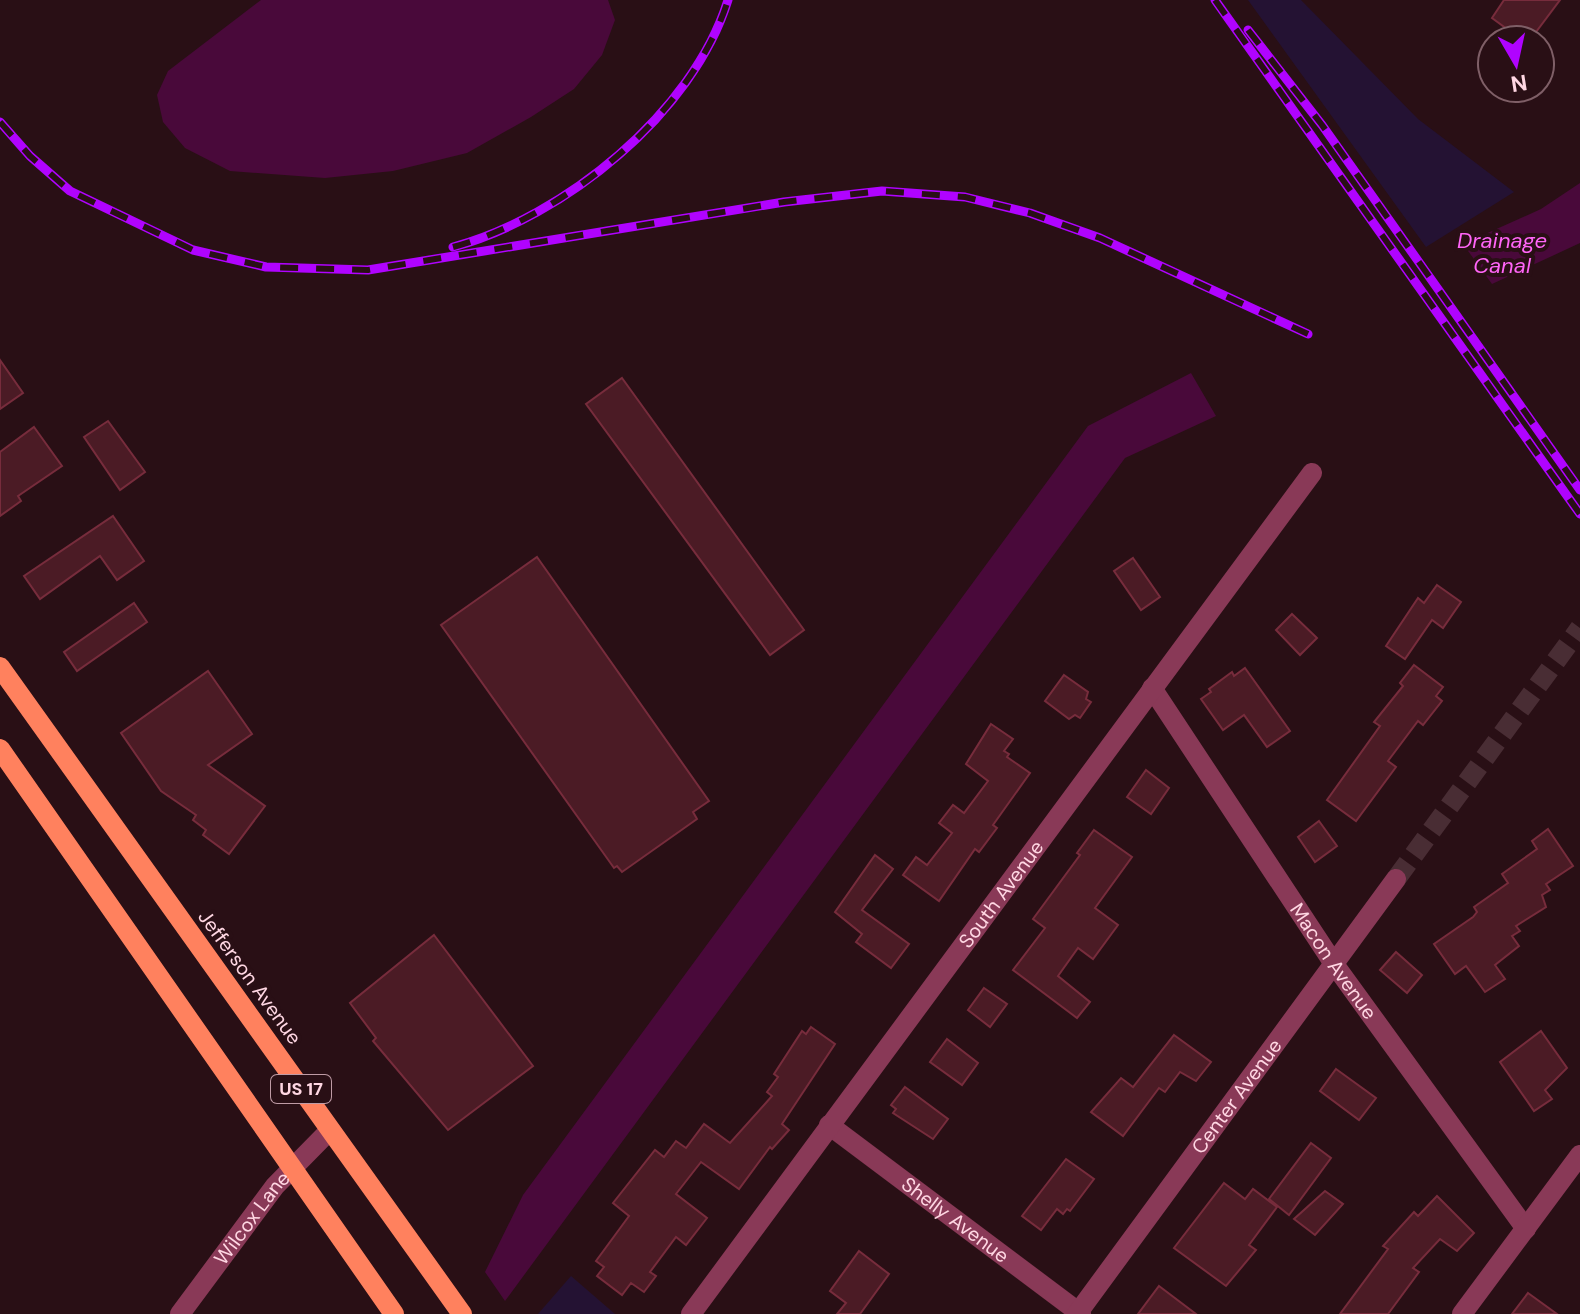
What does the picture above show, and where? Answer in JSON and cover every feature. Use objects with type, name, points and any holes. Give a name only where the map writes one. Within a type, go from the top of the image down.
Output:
[{"type":"main road","name":"Jefferson Avenue","points":[[0,667],[462,1314]]},
{"type":"main road","name":"US 17","points":[[0,749],[394,1314]]},
{"type":"street","name":"South Avenue","points":[[691,1314],[1312,473]]},
{"type":"street","name":"Macon Avenue","points":[[1152,688],[1334,964],[1526,1229]]},
{"type":"street","name":"Center Avenue","points":[[1079,1313],[1396,879]]},
{"type":"street","name":"Shelly Avenue","points":[[829,1125],[1079,1313]]},
{"type":"street","name":"Wilcox Lane","points":[[180,1314],[290,1168],[330,1130]]},
{"type":"street","points":[[1462,1314],[1580,1155]]},
{"type":"shaded area","points":[[1248,0],[1301,0],[1418,119],[1514,192],[1426,247]]},
{"type":"shaded area","points":[[571,1276],[615,1314],[538,1314]]},
{"type":"water","points":[[261,0],[608,0],[615,20],[602,55],[574,89],[467,153],[393,171],[325,178],[230,171],[185,148],[163,122],[157,95],[168,71]]},
{"type":"water","name":"Drainage Canal","points":[[1580,183],[1580,243],[1492,284],[1463,244],[1541,209]]},
{"type":"water","points":[[1191,373],[1216,416],[1125,458],[505,1301],[485,1272],[523,1195],[1088,426]]},
{"type":"building","points":[[1504,0],[1560,0],[1542,24],[1500,24],[1492,18]]},
{"type":"building","points":[[0,360],[23,393],[0,409]]},
{"type":"building","points":[[622,378],[804,630],[770,655],[586,404]]},
{"type":"building","points":[[108,421],[145,472],[120,490],[84,437]]},
{"type":"building","points":[[34,427],[62,466],[18,496],[21,501],[0,516],[0,452]]},
{"type":"building","points":[[113,516],[144,561],[117,580],[100,556],[40,599],[24,576]]},
{"type":"building","points":[[537,557],[709,801],[693,812],[697,819],[622,872],[617,866],[614,868],[441,625]]},
{"type":"building","points":[[1133,558],[1160,597],[1141,610],[1114,571]]},
{"type":"building","points":[[1437,585],[1461,602],[1443,628],[1432,620],[1405,659],[1386,646],[1418,598],[1424,603]]},
{"type":"building","points":[[134,603],[147,622],[77,671],[64,652]]},
{"type":"building","points":[[1292,614],[1317,638],[1300,655],[1276,630]]},
{"type":"building","points":[[1414,665],[1443,687],[1436,696],[1442,701],[1423,725],[1418,721],[1388,761],[1396,767],[1356,821],[1327,800],[1380,726],[1374,722],[1403,686],[1400,683]]},
{"type":"building","points":[[1245,668],[1290,731],[1267,747],[1244,715],[1223,730],[1201,699],[1232,672],[1234,676]]},
{"type":"building","points":[[208,671],[252,734],[208,765],[265,806],[229,854],[203,835],[206,830],[193,820],[196,815],[161,791],[121,733]]},
{"type":"building","points":[[1064,675],[1088,692],[1086,699],[1091,702],[1080,718],[1075,715],[1069,719],[1045,701]]},
{"type":"building","points":[[991,724],[1013,739],[1004,751],[1009,754],[1007,757],[1030,773],[993,825],[997,828],[979,852],[975,849],[939,901],[903,875],[916,857],[927,865],[952,833],[939,823],[953,805],[964,813],[988,781],[966,764]]},
{"type":"building","points":[[1146,770],[1169,788],[1151,814],[1127,797]]},
{"type":"building","points":[[1319,821],[1337,846],[1315,862],[1298,837]]},
{"type":"building","points":[[1548,829],[1573,866],[1546,884],[1550,890],[1542,895],[1546,907],[1516,926],[1520,931],[1512,936],[1519,946],[1495,965],[1505,979],[1485,992],[1466,966],[1455,974],[1434,944],[1473,917],[1477,912],[1474,907],[1508,883],[1502,874],[1537,849],[1532,841]]},
{"type":"building","points":[[1094,830],[1132,857],[1095,908],[1118,925],[1093,959],[1078,948],[1058,976],[1090,1002],[1077,1018],[1013,970],[1045,928],[1033,919],[1080,855],[1077,853]]},
{"type":"building","points":[[875,855],[893,869],[862,910],[909,944],[891,968],[856,942],[862,934],[835,912]]},
{"type":"building","points":[[434,935],[533,1066],[448,1130],[373,1041],[376,1038],[350,1003]]},
{"type":"building","points":[[1396,952],[1422,975],[1407,993],[1380,970]]},
{"type":"building","points":[[984,988],[1007,1004],[990,1027],[968,1010]]},
{"type":"building","points":[[811,1027],[835,1044],[782,1124],[789,1130],[772,1149],[770,1147],[739,1189],[701,1162],[676,1194],[707,1218],[686,1245],[676,1237],[650,1272],[656,1276],[644,1292],[631,1283],[622,1295],[597,1276],[604,1267],[596,1261],[629,1216],[613,1203],[655,1150],[664,1157],[676,1141],[686,1148],[704,1124],[730,1143],[772,1096],[767,1092],[778,1077],[774,1074],[802,1031],[806,1034]]},
{"type":"building","points":[[1541,1031],[1567,1068],[1545,1090],[1552,1099],[1534,1111],[1500,1062]]},
{"type":"building","points":[[1174,1035],[1211,1062],[1196,1081],[1180,1072],[1165,1092],[1159,1088],[1123,1136],[1091,1112],[1121,1078],[1133,1087]]},
{"type":"building","points":[[947,1039],[978,1063],[962,1085],[930,1062]]},
{"type":"building","points":[[1336,1069],[1376,1098],[1359,1120],[1320,1091]]},
{"type":"building","points":[[905,1087],[948,1119],[933,1139],[893,1113],[896,1109],[891,1105]]},
{"type":"building","points":[[1311,1143],[1331,1158],[1289,1215],[1269,1199]]},
{"type":"building","points":[[1066,1159],[1094,1179],[1070,1211],[1067,1209],[1063,1214],[1057,1209],[1041,1230],[1022,1216]]},
{"type":"building","points":[[1224,1183],[1245,1199],[1253,1189],[1277,1207],[1249,1245],[1256,1250],[1226,1286],[1174,1248]]},
{"type":"building","points":[[1325,1191],[1343,1204],[1315,1235],[1294,1219]]},
{"type":"building","points":[[1437,1196],[1474,1233],[1457,1251],[1440,1239],[1413,1268],[1419,1272],[1388,1314],[1340,1314],[1388,1249],[1383,1246],[1414,1212],[1418,1216]]},
{"type":"building","points":[[859,1251],[889,1274],[860,1314],[837,1314],[846,1303],[830,1291]]},
{"type":"building","points":[[1159,1286],[1196,1314],[1138,1314]]},
{"type":"building","points":[[1528,1293],[1557,1314],[1512,1314]]},
{"type":"tunnel","points":[[1396,879],[1580,628]]},
{"type":"railway","points":[[453,247],[538,212],[619,155],[655,120],[686,82],[711,42],[728,0]]},
{"type":"railway","points":[[1215,0],[1580,514]]},
{"type":"railway","points":[[1248,30],[1322,125],[1580,490]]},
{"type":"railway","points":[[0,122],[30,156],[70,191],[193,250],[266,267],[368,270],[784,202],[882,191],[965,197],[1030,213],[1100,238],[1308,334]]}]
